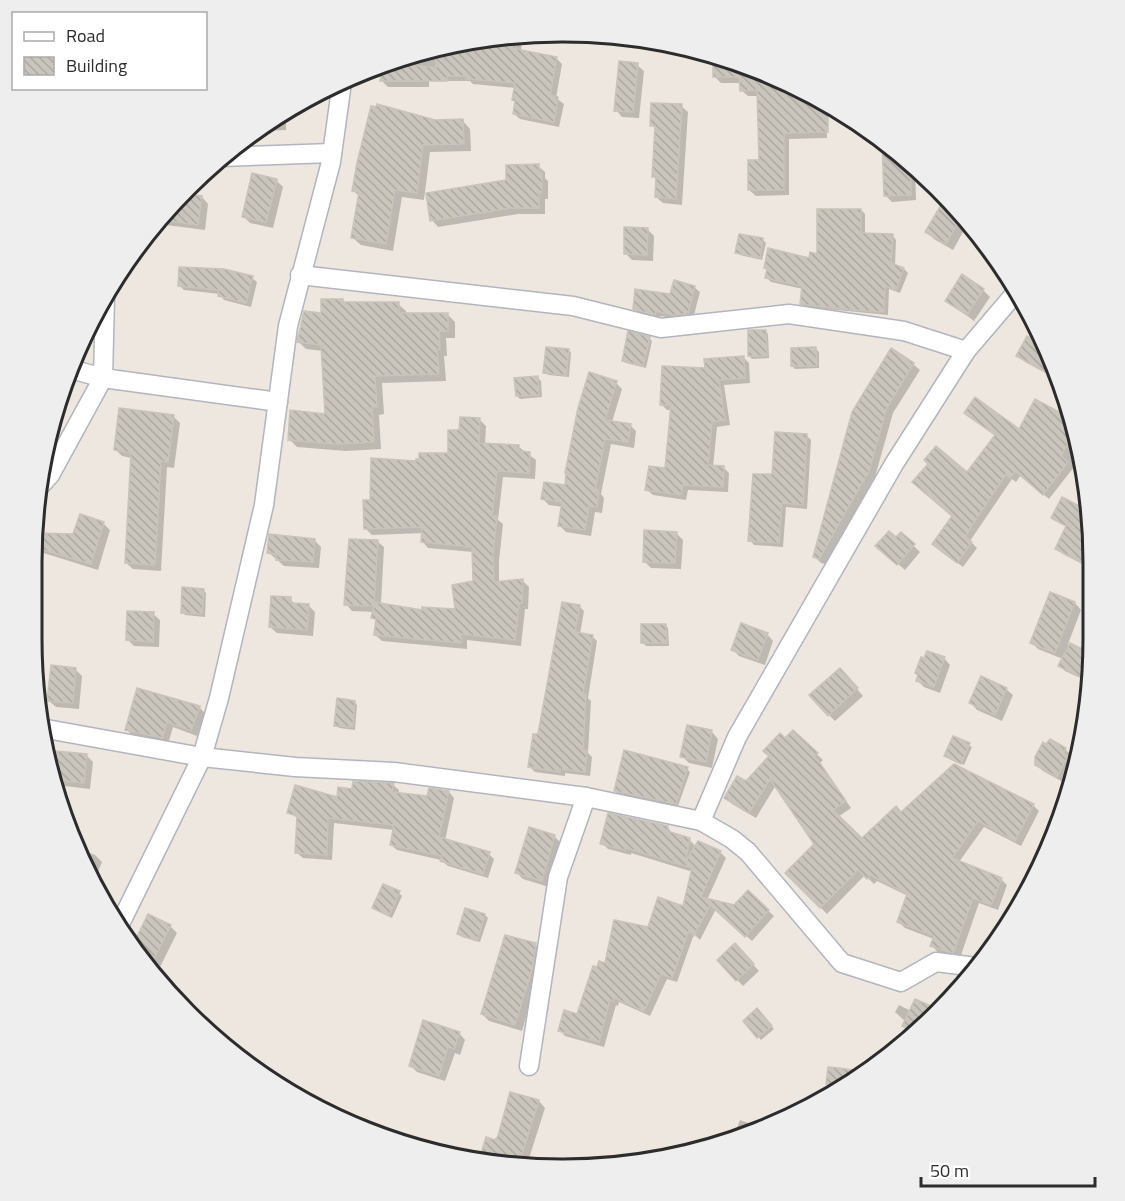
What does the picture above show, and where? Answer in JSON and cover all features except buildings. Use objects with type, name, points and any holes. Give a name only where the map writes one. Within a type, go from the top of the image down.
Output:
[{"type":"street","points":[[123,917],[202,756],[219,698],[261,515],[288,326],[332,153],[341,92]]},
{"type":"street","points":[[238,156],[332,153]]},
{"type":"street","points":[[300,275],[573,306],[661,328],[789,314],[904,331],[966,351]]},
{"type":"street","points":[[701,821],[737,737],[894,464],[966,351],[1011,298]]},
{"type":"street","points":[[49,476],[103,378],[105,316]]},
{"type":"street","points":[[79,371],[103,378],[278,402]]},
{"type":"street","points":[[50,730],[202,756],[295,767],[394,772],[586,797],[701,821],[732,839],[748,852],[842,963],[900,982],[936,962],[967,966]]},
{"type":"street","points":[[529,1066],[558,877],[586,797]]}]
